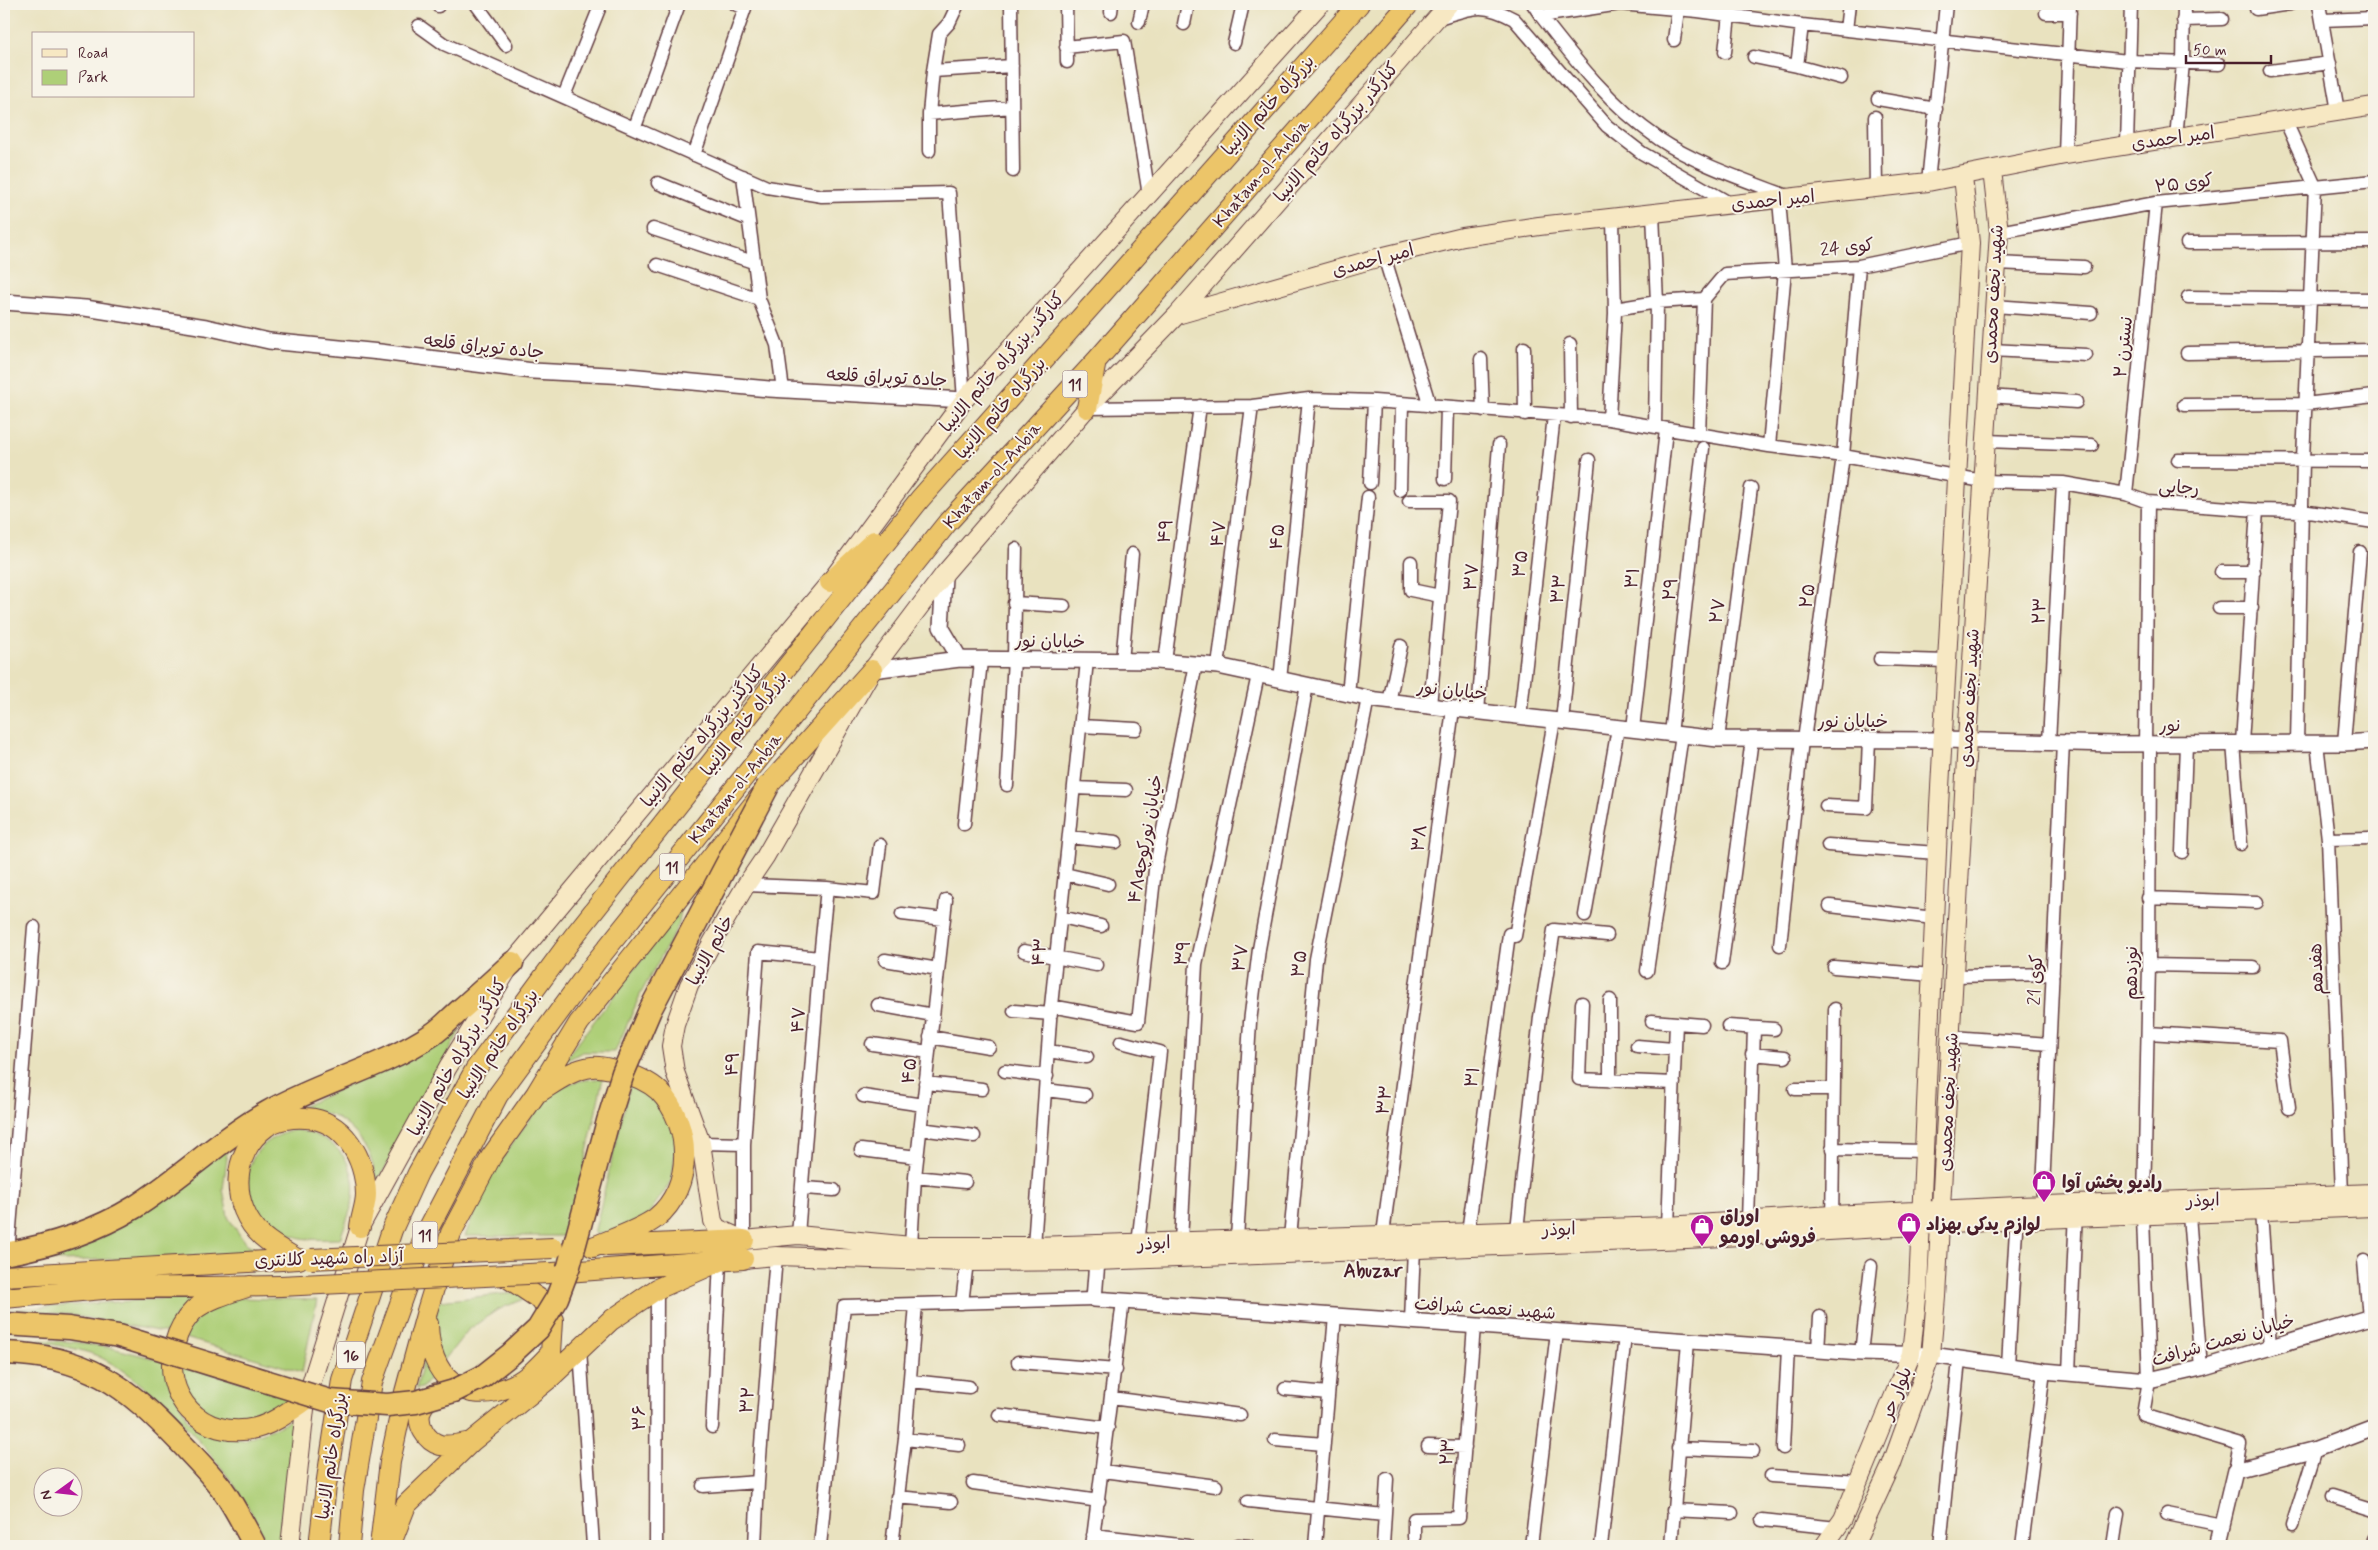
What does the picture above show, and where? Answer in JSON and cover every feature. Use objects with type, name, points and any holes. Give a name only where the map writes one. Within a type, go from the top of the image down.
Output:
[{"type":"highway","name":"بزرگراه خاتم الانبیا","points":[[319,1546],[342,1380],[392,1230],[418,1173],[475,1070],[574,936],[920,499],[1359,4]]},
{"type":"highway","name":"Khatam-ol-Anbia","points":[[349,1546],[354,1490],[372,1382],[424,1237],[498,1095],[595,963],[948,522],[1096,361],[1403,6]]},
{"type":"highway","points":[[1087,408],[1096,361]]},
{"type":"highway","points":[[830,582],[920,499]]},
{"type":"highway","points":[[380,1546],[392,1453],[405,1392],[427,1311],[451,1233],[491,1157],[536,1094],[579,1023],[768,786],[872,670]]},
{"type":"highway","points":[[4,1324],[69,1328],[119,1336],[330,1401],[388,1405],[416,1402],[454,1391],[482,1377],[538,1329],[557,1298],[570,1266],[608,1121],[623,1073],[650,1010],[768,786]]},
{"type":"highway","points":[[6,1253],[28,1250],[72,1236],[111,1220],[136,1206],[233,1134],[268,1112],[309,1091],[396,1055],[434,1034],[512,964]]},
{"type":"highway","points":[[536,1094],[569,1073],[592,1067],[606,1068],[639,1077],[659,1092],[675,1116],[685,1150],[681,1182],[670,1202],[655,1218],[593,1247]]},
{"type":"highway","points":[[304,1259],[261,1236],[244,1211],[238,1193],[240,1162],[250,1143],[267,1126],[294,1117],[318,1119],[340,1131],[357,1152],[362,1173],[366,1194],[360,1228]]},
{"type":"highway","name":"آزاد راه شهید کلانتری","points":[[4,1276],[304,1259],[553,1248],[744,1250]]},
{"type":"highway","name":"آزاد راه شهید کلانتری","points":[[4,1298],[114,1288],[280,1286],[504,1276],[720,1261],[744,1250]]},
{"type":"highway","points":[[390,1546],[406,1505],[471,1442],[551,1377],[610,1321],[657,1290],[720,1261]]},
{"type":"highway","points":[[471,1442],[454,1446],[438,1445],[426,1436],[421,1425],[420,1412],[425,1402],[439,1391],[455,1387],[485,1393],[513,1385],[533,1371],[551,1353],[553,1320],[541,1300],[504,1276]]},
{"type":"highway","points":[[250,1286],[219,1297],[194,1310],[178,1331],[170,1358],[172,1381],[176,1393],[203,1422],[227,1430],[255,1428],[270,1423],[306,1400]]},
{"type":"highway","points":[[427,1311],[428,1344],[436,1366],[455,1387]]},
{"type":"highway","points":[[4,1353],[48,1357],[78,1365],[111,1380],[132,1395],[153,1413],[224,1492],[255,1546]]},
{"type":"main road","name":"کنارگذر بزرگراه خاتم الانبیا","points":[[290,1546],[306,1400],[360,1228],[448,1067],[512,964],[830,582],[964,400],[1320,4]]},
{"type":"main road","name":"کنارگذر بزرگراه خاتم الانبیا","points":[[872,670],[944,577],[1087,408],[1177,315],[1449,4]]},
{"type":"main road","name":"امیر احمدی","points":[[1177,315],[1384,256],[1463,237],[1539,226],[1928,182],[2065,155],[2286,122],[2338,111],[2374,106]]},
{"type":"main road","name":"شهید نجف محمدی","points":[[1942,1219],[1967,740],[1999,232],[1992,170]]},
{"type":"main road","name":"شهید نجف محمدی","points":[[1922,1219],[1942,740],[1970,243],[1964,176]]},
{"type":"main road","name":"خاتم الانبیا","points":[[744,1250],[717,1228],[713,1222],[701,1143],[675,1072],[671,1046],[675,1025],[689,985],[746,884],[765,858],[872,670]]},
{"type":"main road","points":[[1932,975],[1955,976]]},
{"type":"main road","name":"ابوذر","points":[[744,1250],[776,1256],[967,1262],[1097,1261],[1414,1248],[1832,1223],[1942,1219],[2017,1213],[2144,1209],[2374,1193]]},
{"type":"main road","name":"ابوذر","points":[[2144,1209],[2189,1215],[2374,1207]]},
{"type":"main road","name":"بلوار حر","points":[[1824,1546],[1837,1528],[1859,1482],[1911,1354],[1922,1219]]},
{"type":"main road","name":"بلوار حر","points":[[1854,1546],[1891,1466],[1930,1355],[1942,1219]]},
{"type":"main road","name":"ابوذر","points":[[744,1250],[798,1235],[911,1246],[1034,1246],[1668,1226],[1687,1232],[1748,1220],[1832,1223]]},
{"type":"street","points":[[476,4],[506,45]]},
{"type":"street","points":[[564,96],[601,4]]},
{"type":"street","points":[[635,127],[679,4]]},
{"type":"street","points":[[694,155],[745,8],[735,4]]},
{"type":"street","points":[[929,151],[929,114],[933,71],[940,34],[949,24],[958,4]]},
{"type":"street","points":[[1011,4],[1013,171]]},
{"type":"street","points":[[1066,4],[1067,62]]},
{"type":"street","points":[[1139,22],[1143,4]]},
{"type":"street","points":[[1184,24],[1188,4]]},
{"type":"street","points":[[1234,43],[1243,4]]},
{"type":"street","points":[[1533,4],[1540,16],[1596,84],[1618,106],[1661,140],[1728,174],[1786,199],[1784,270],[1769,446]]},
{"type":"street","points":[[1540,16],[1620,4],[1678,10],[1698,7],[1729,15],[1846,30],[2128,60],[2219,64]]},
{"type":"street","points":[[1846,30],[1849,4]]},
{"type":"street","points":[[1928,182],[1944,39],[1946,4]]},
{"type":"street","points":[[2127,145],[2131,4]]},
{"type":"street","points":[[2176,138],[2183,63],[2184,4]]},
{"type":"street","points":[[2256,10],[2290,4]]},
{"type":"street","points":[[2319,4],[2338,111]]},
{"type":"street","points":[[1435,19],[1478,7],[1507,10],[1607,126],[1649,158],[1731,204]]},
{"type":"street","points":[[2046,13],[2070,8],[2065,155]]},
{"type":"street","points":[[1674,40],[1678,10]]},
{"type":"street","points":[[1725,52],[1729,15]]},
{"type":"street","points":[[2322,20],[2374,18]]},
{"type":"street","points":[[2183,20],[2222,19]]},
{"type":"street","points":[[1797,66],[1802,25]]},
{"type":"street","points":[[419,26],[444,44],[767,187],[822,196],[949,193],[964,400]]},
{"type":"street","points":[[1066,46],[1124,41],[1149,195]]},
{"type":"street","points":[[1754,57],[1841,78]]},
{"type":"street","points":[[2270,71],[2330,63]]},
{"type":"street","points":[[933,71],[1012,66]]},
{"type":"street","points":[[1878,99],[1936,109]]},
{"type":"street","points":[[929,114],[1012,107]]},
{"type":"street","points":[[1875,117],[1876,188]]},
{"type":"street","points":[[2286,122],[2315,186],[2303,459],[2297,743]]},
{"type":"street","points":[[743,176],[753,262],[760,299],[777,345],[783,390]]},
{"type":"street","name":"کوی ۲۵","points":[[1999,232],[2156,204],[2374,180]]},
{"type":"street","points":[[658,183],[747,219]]},
{"type":"street","name":"نسترن ۲","points":[[2126,494],[2156,204]]},
{"type":"street","name":"۳۱","points":[[1585,916],[1626,729],[1661,428],[1653,214]]},
{"type":"street","points":[[1609,419],[1615,309],[1613,218]]},
{"type":"street","points":[[653,228],[753,262]]},
{"type":"street","points":[[2187,243],[2374,242]]},
{"type":"street","name":"کوی 24","points":[[1704,299],[1725,274],[1859,266],[1970,243]]},
{"type":"street","points":[[1384,256],[1430,406]]},
{"type":"street","points":[[1997,263],[2084,267]]},
{"type":"street","points":[[657,265],[760,299]]},
{"type":"street","name":"۲۵","points":[[1780,945],[1803,740],[1843,456],[1859,266]]},
{"type":"street","points":[[2188,297],[2374,299]]},
{"type":"street","points":[[1615,309],[1657,302],[1704,299],[1699,434]]},
{"type":"street","name":"جاده توپراق قلعه","points":[[4,302],[85,308],[206,327],[269,342],[380,352],[533,371],[628,376],[783,390],[964,400]]},
{"type":"street","points":[[1994,306],[2091,312]]},
{"type":"street","points":[[1570,344],[1570,417]]},
{"type":"street","points":[[1524,348],[1525,414]]},
{"type":"street","points":[[1991,350],[2086,355]]},
{"type":"street","points":[[2187,353],[2374,350]]},
{"type":"street","points":[[1482,359],[1483,410]]},
{"type":"street","points":[[1988,396],[2076,402]]},
{"type":"street","points":[[2184,405],[2305,404],[2374,396]]},
{"type":"street","name":"رجایی","points":[[1087,408],[1252,406],[1309,399],[1374,401],[1609,419],[1769,446],[1843,456],[1983,481],[2063,483],[2126,494],[2148,502],[2257,510],[2302,511],[2374,522]]},
{"type":"street","name":"۴۵","points":[[1280,680],[1309,399]]},
{"type":"street","points":[[1370,483],[1374,401]]},
{"type":"street","points":[[1400,490],[1402,404]]},
{"type":"street","name":"۴۹","points":[[1165,661],[1200,406]]},
{"type":"street","name":"۴۷","points":[[1218,666],[1252,406]]},
{"type":"street","points":[[1445,479],[1447,407]]},
{"type":"street","name":"۳۵","points":[[1520,716],[1554,416]]},
{"type":"street","points":[[1986,441],[2092,445]]},
{"type":"street","name":"۳۷","points":[[1478,712],[1499,445]]},
{"type":"street","name":"۲۹","points":[[1676,734],[1703,448]]},
{"type":"street","points":[[2178,460],[2303,459],[2374,461]]},
{"type":"street","name":"۳۳","points":[[1558,721],[1589,460]]},
{"type":"street","name":"۲۳","points":[[2056,742],[2063,483]]},
{"type":"street","name":"۲۷","points":[[1718,739],[1752,488]]},
{"type":"street","points":[[1348,694],[1368,497]]},
{"type":"street","points":[[1409,501],[1449,501],[1430,706]]},
{"type":"street","name":"نوزدهم","points":[[2148,502],[2149,965],[2144,1209],[2149,1380],[2144,1415],[2240,1444],[2236,1470]]},
{"type":"street","points":[[2242,844],[2238,743],[2252,608],[2257,510]]},
{"type":"street","points":[[1007,785],[1014,658],[1016,549]]},
{"type":"street","points":[[2344,743],[2360,552]]},
{"type":"street","points":[[1122,661],[1132,554]]},
{"type":"street","points":[[1411,562],[1411,590],[1440,596]]},
{"type":"street","points":[[2221,572],[2254,572]]},
{"type":"street","points":[[944,577],[941,627],[960,659]]},
{"type":"street","points":[[1014,603],[1064,606]]},
{"type":"street","points":[[2220,608],[2252,608]]},
{"type":"street","points":[[1389,702],[1401,646]]},
{"type":"street","name":"خیابان نور","points":[[872,670],[960,659],[981,661],[1014,658],[1087,661],[1165,661],[1218,666],[1258,676],[1389,702],[1718,739],[1967,740]]},
{"type":"street","points":[[1880,659],[1947,661]]},
{"type":"street","points":[[964,824],[981,661]]},
{"type":"street","name":"۴۳","points":[[1034,1246],[1051,1010],[1087,661]]},
{"type":"street","name":"خیابان نورکوچه۴۸","points":[[1051,1010],[1138,1022],[1155,870],[1196,664]]},
{"type":"street","name":"۳۹","points":[[1181,1241],[1196,964],[1258,676]]},
{"type":"street","name":"۳۷","points":[[1237,1239],[1250,1022],[1259,948],[1307,685]]},
{"type":"street","name":"۳۵","points":[[1290,1238],[1316,959],[1368,698]]},
{"type":"street","name":"۳۸","points":[[1419,971],[1453,709]]},
{"type":"street","name":"۳۱","points":[[1468,1232],[1509,934],[1515,936],[1558,721]]},
{"type":"street","points":[[1080,726],[1136,729]]},
{"type":"street","points":[[1647,971],[1676,734]]},
{"type":"street","points":[[1722,963],[1752,739]]},
{"type":"street","points":[[1826,806],[1866,808],[1869,740]]},
{"type":"street","name":"نور","points":[[1967,740],[2148,744],[2344,743],[2374,741]]},
{"type":"street","name":"کوی 21","points":[[2042,1212],[2053,974],[2056,742]]},
{"type":"street","name":"هفدهم","points":[[2318,743],[2328,840],[2342,1194]]},
{"type":"street","points":[[2182,852],[2186,744]]},
{"type":"street","points":[[1074,788],[1126,790]]},
{"type":"street","points":[[1069,837],[1116,842]]},
{"type":"street","points":[[2328,840],[2371,838]]},
{"type":"street","points":[[1828,845],[1937,853]]},
{"type":"street","points":[[746,884],[828,888],[874,893],[880,846]]},
{"type":"street","points":[[1065,874],[1108,884]]},
{"type":"street","name":"۴۷","points":[[798,1235],[820,958],[828,888]]},
{"type":"street","points":[[2148,898],[2257,902]]},
{"type":"street","name":"۴۵","points":[[911,1246],[917,1158],[946,900]]},
{"type":"street","points":[[1830,906],[1934,918]]},
{"type":"street","points":[[902,914],[944,919]]},
{"type":"street","points":[[1061,917],[1101,926]]},
{"type":"street","points":[[6,1253],[34,927]]},
{"type":"street","points":[[1517,1230],[1540,1017],[1554,930],[1607,935]]},
{"type":"street","points":[[1024,951],[1096,965]]},
{"type":"street","name":"۴۹","points":[[744,1250],[744,1144],[758,952],[820,958]]},
{"type":"street","points":[[885,960],[938,969]]},
{"type":"street","points":[[2149,965],[2253,967]]},
{"type":"street","points":[[1834,966],[1932,975]]},
{"type":"street","name":"۳۳","points":[[1383,1234],[1419,971]]},
{"type":"street","points":[[1955,976],[2053,974]]},
{"type":"street","points":[[1610,1000],[1610,1081]]},
{"type":"street","points":[[1582,1004],[1580,1079],[1674,1082]]},
{"type":"street","points":[[878,1005],[933,1015]]},
{"type":"street","points":[[1832,1223],[1835,1009]]},
{"type":"street","points":[[1014,1011],[1051,1010]]},
{"type":"street","points":[[1652,1021],[1702,1025]]},
{"type":"street","points":[[1668,1226],[1674,1082],[1673,1049],[1676,1023]]},
{"type":"street","points":[[1728,1026],[1774,1029]]},
{"type":"street","points":[[1748,1220],[1754,1028]]},
{"type":"street","points":[[2148,1033],[2280,1041],[2289,1108]]},
{"type":"street","points":[[930,1037],[989,1046]]},
{"type":"street","points":[[1952,1037],[2049,1044]]},
{"type":"street","points":[[1121,1042],[1160,1052],[1138,1244]]},
{"type":"street","points":[[872,1044],[929,1052]]},
{"type":"street","points":[[1637,1046],[1673,1049]]},
{"type":"street","points":[[1048,1051],[1087,1057]]},
{"type":"street","points":[[1752,1054],[1785,1057]]},
{"type":"street","points":[[1005,1071],[1046,1076]]},
{"type":"street","points":[[925,1083],[982,1089]]},
{"type":"street","points":[[1795,1089],[1833,1089]]},
{"type":"street","points":[[1046,1090],[1085,1095]]},
{"type":"street","points":[[863,1096],[923,1104]]},
{"type":"street","points":[[920,1129],[974,1136]]},
{"type":"street","points":[[701,1143],[744,1144]]},
{"type":"street","points":[[1832,1149],[1925,1151]]},
{"type":"street","points":[[862,1150],[917,1158]]},
{"type":"street","points":[[915,1178],[965,1182]]},
{"type":"street","points":[[802,1188],[834,1190]]},
{"type":"street","points":[[2261,1211],[2270,1347]]},
{"type":"street","points":[[2069,1373],[2076,1212]]},
{"type":"street","points":[[2008,1365],[2017,1213]]},
{"type":"street","points":[[2189,1215],[2201,1368]]},
{"type":"street","points":[[1411,1321],[1414,1248]]},
{"type":"street","name":"۳۲","points":[[755,1546],[758,1482],[776,1256]]},
{"type":"street","points":[[712,1428],[720,1261]]},
{"type":"street","points":[[820,1546],[844,1306],[1094,1299],[1097,1261]]},
{"type":"street","points":[[2364,1261],[2372,1317]]},
{"type":"street","points":[[962,1302],[967,1262]]},
{"type":"street","points":[[1861,1353],[1871,1266]]},
{"type":"street","name":"۳۶","points":[[656,1546],[657,1290]]},
{"type":"street","name":"شهید نعمت شرافت","points":[[1094,1299],[1861,1353],[1930,1355]]},
{"type":"street","points":[[1123,1301],[1103,1471],[1092,1540],[1188,1546]]},
{"type":"street","points":[[892,1546],[905,1438],[916,1304]]},
{"type":"street","points":[[1315,1546],[1334,1316]]},
{"type":"street","points":[[1818,1350],[1820,1317]]},
{"type":"street","name":"خیابان نعمت شرافت","points":[[1930,1355],[2044,1371],[2149,1380],[2201,1368],[2372,1317]]},
{"type":"street","name":"۲۳","points":[[1414,1537],[1414,1519],[1459,1518],[1474,1326]]},
{"type":"street","points":[[1530,1546],[1557,1332]]},
{"type":"street","points":[[1601,1546],[1625,1336]]},
{"type":"street","points":[[1671,1546],[1672,1510],[1688,1341]]},
{"type":"street","points":[[1783,1448],[1788,1348]]},
{"type":"street","points":[[580,1349],[592,1546]]},
{"type":"street","points":[[1940,1546],[1959,1360]]},
{"type":"street","points":[[1018,1362],[1116,1370]]},
{"type":"street","points":[[2022,1546],[2044,1371]]},
{"type":"street","points":[[910,1381],[969,1387]]},
{"type":"street","points":[[1285,1389],[1328,1393]]},
{"type":"street","points":[[1111,1398],[1240,1415]]},
{"type":"street","points":[[999,1415],[1108,1428]]},
{"type":"street","points":[[2217,1546],[2236,1470],[2316,1449],[2374,1427]]},
{"type":"street","points":[[905,1438],[959,1445]]},
{"type":"street","points":[[1275,1440],[1324,1444]]},
{"type":"street","points":[[1428,1446],[1465,1448]]},
{"type":"street","points":[[1678,1448],[1752,1451]]},
{"type":"street","points":[[2292,1526],[2316,1449]]},
{"type":"street","points":[[1103,1471],[1216,1486]]},
{"type":"street","points":[[1771,1476],[1859,1482]]},
{"type":"street","points":[[1383,1546],[1387,1479]]},
{"type":"street","points":[[703,1486],[758,1482]]},
{"type":"street","points":[[974,1483],[1099,1501]]},
{"type":"street","points":[[2332,1496],[2374,1510]]},
{"type":"street","points":[[897,1497],[951,1502]]},
{"type":"street","points":[[1248,1501],[1384,1514]]},
{"type":"street","points":[[1672,1510],[1732,1513]]},
{"type":"street","points":[[2113,1546],[2118,1513]]},
{"type":"street","points":[[2167,1514],[2222,1525]]},
{"type":"street","points":[[1762,1520],[1837,1528]]},
{"type":"street","points":[[2371,1546],[2374,1537]]},
{"type":"green space","points":[[681,908],[679,924],[641,993],[615,1052],[582,1052],[562,1063]]},
{"type":"green space","points":[[460,1031],[376,1185],[373,1164],[369,1154],[352,1129],[331,1115],[300,1108]]},
{"type":"green space","points":[[603,1078],[569,1236],[465,1236],[486,1186],[505,1154],[541,1106],[552,1094],[562,1087],[572,1083]]},
{"type":"green space","points":[[631,1080],[662,1104],[677,1137],[672,1180],[647,1216],[612,1232],[594,1234]]},
{"type":"green space","points":[[295,1130],[320,1137],[330,1143],[339,1151],[351,1172],[353,1198],[340,1239],[311,1239],[294,1236],[274,1226],[260,1213],[251,1197],[248,1181],[250,1165],[259,1150],[274,1138]]},
{"type":"green space","points":[[225,1148],[227,1158],[223,1189],[228,1217],[245,1243],[268,1254],[61,1261],[37,1259],[100,1238]]},
{"type":"green space","points":[[549,1289],[497,1310],[468,1330],[422,1388],[416,1389],[439,1301]]},
{"type":"green space","points":[[201,1296],[174,1317],[169,1333],[65,1314],[4,1310]]},
{"type":"green space","points":[[237,1298],[317,1300],[302,1372],[182,1337],[203,1312]]},
{"type":"green space","points":[[4,1339],[75,1342],[112,1348],[164,1361],[187,1420],[211,1436],[244,1440],[280,1426],[295,1417],[282,1546],[266,1546],[257,1522],[219,1465],[194,1435],[140,1383],[114,1365],[90,1353],[58,1345]]},
{"type":"green space","points":[[179,1364],[294,1397],[261,1418],[227,1423],[191,1403]]},
{"type":"place","name":"رادیو پخش آوا","points":[[2044,1203]]},
{"type":"place","name":"لوازم یدکی بهزاد","points":[[1909,1245]]},
{"type":"place","name":"اوراق فروشی اورمو","points":[[1702,1247]]},
{"type":"district","name":"Abuzar","points":[[1373,1270]]}]
